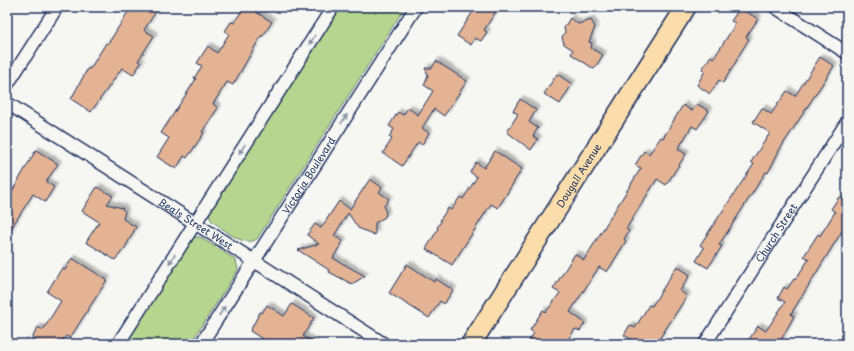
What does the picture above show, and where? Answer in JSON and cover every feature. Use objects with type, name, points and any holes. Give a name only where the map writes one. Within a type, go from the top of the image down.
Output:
[{"type":"main road","name":"Dougall Avenue","points":[[471,344],[686,7]]},
{"type":"street","points":[[7,85],[57,7]]},
{"type":"street","points":[[118,344],[333,7]]},
{"type":"street","name":"Victoria Boulevard","points":[[201,344],[416,7]]},
{"type":"street","points":[[775,7],[847,53]]},
{"type":"street","name":"Beals Street West","points":[[7,103],[384,344]]},
{"type":"street","name":"Church Street","points":[[705,344],[847,122]]},
{"type":"green space","points":[[341,7],[405,7],[257,239],[246,241],[240,239],[228,233],[212,221],[209,216],[210,211]]},
{"type":"green space","points":[[195,237],[200,237],[236,260],[238,270],[190,344],[124,344],[191,240]]},
{"type":"building","points":[[131,7],[159,7],[144,30],[154,36],[138,61],[141,63],[133,75],[122,68],[91,112],[71,99],[88,68],[90,69],[106,43],[108,44]]},
{"type":"building","points":[[244,7],[259,7],[256,12],[272,22],[263,36],[261,36],[233,85],[227,82],[213,104],[218,108],[202,132],[204,133],[187,158],[184,156],[176,169],[157,157],[169,138],[161,133],[196,79],[194,78],[202,66],[197,63],[208,46],[217,53],[229,34],[225,31],[231,22],[234,23]]},
{"type":"building","points":[[476,7],[499,7],[484,30],[487,32],[481,41],[475,38],[471,45],[457,36]]},
{"type":"building","points":[[740,8],[758,19],[746,37],[749,39],[723,83],[719,80],[710,94],[697,85],[705,71],[702,69],[711,56],[714,58],[733,28],[735,23],[731,21]]},
{"type":"building","points":[[570,18],[578,24],[591,20],[595,27],[589,42],[592,43],[591,48],[603,55],[594,69],[571,54],[573,50],[564,44],[562,37],[565,32],[564,28]]},
{"type":"building","points":[[820,57],[834,66],[780,149],[768,173],[766,172],[719,245],[722,246],[708,268],[696,261],[704,248],[700,245],[754,164],[751,162],[770,133],[753,122],[762,108],[771,114],[787,91],[795,96]]},
{"type":"building","points":[[436,61],[467,81],[444,116],[434,109],[422,128],[429,133],[422,145],[418,142],[402,166],[383,153],[392,139],[389,137],[394,129],[389,126],[398,112],[403,115],[408,108],[418,115],[433,91],[424,85],[428,75],[425,68],[432,68]]},
{"type":"building","points":[[557,74],[572,84],[560,104],[544,94]]},
{"type":"building","points":[[520,99],[536,110],[529,122],[538,128],[533,136],[538,139],[531,150],[507,132],[518,114],[513,111]]},
{"type":"building","points":[[697,104],[709,111],[697,129],[692,126],[678,149],[686,154],[666,185],[657,179],[626,229],[629,231],[624,239],[626,241],[607,272],[599,267],[570,312],[585,323],[580,331],[575,329],[565,344],[527,344],[534,333],[530,330],[543,310],[546,312],[560,293],[553,289],[575,254],[584,260],[641,168],[635,165],[644,151],[649,154],[661,137],[663,138],[683,105],[692,111]]},
{"type":"building","points":[[36,150],[58,164],[46,182],[54,187],[45,202],[33,194],[7,235],[7,200]]},
{"type":"building","points":[[495,151],[522,169],[498,208],[491,204],[452,265],[426,249],[438,229],[440,220],[448,208],[451,210],[460,197],[463,199],[477,177],[470,172],[476,162],[484,168]]},
{"type":"building","points":[[370,179],[382,188],[379,192],[389,199],[384,206],[386,214],[385,217],[375,223],[375,235],[358,228],[348,213],[334,236],[343,241],[333,258],[365,276],[352,284],[329,272],[329,270],[298,250],[319,244],[307,235],[315,224],[321,228],[339,201],[350,209]]},
{"type":"building","points":[[97,187],[113,196],[107,204],[122,208],[125,212],[123,219],[136,227],[125,248],[115,260],[86,242],[99,222],[82,211]]},
{"type":"building","points":[[847,192],[847,223],[791,314],[794,316],[779,344],[746,344],[758,326],[766,331],[785,302],[778,298],[784,287],[787,289],[809,259],[804,256],[818,234],[820,236],[835,212],[831,209],[839,197],[843,199]]},
{"type":"building","points":[[72,258],[107,280],[70,338],[66,336],[60,344],[34,344],[36,340],[32,338],[38,327],[43,330],[61,301],[47,292],[62,268],[65,270]]},
{"type":"building","points":[[407,264],[434,282],[436,279],[453,290],[444,304],[440,301],[429,318],[389,293]]},
{"type":"building","points":[[677,266],[690,275],[680,291],[687,296],[656,344],[639,344],[624,335],[630,325],[635,328],[649,305],[652,306]]},
{"type":"building","points":[[292,304],[314,318],[303,336],[315,344],[270,344],[250,331],[260,312],[262,313],[267,305],[284,316]]}]
